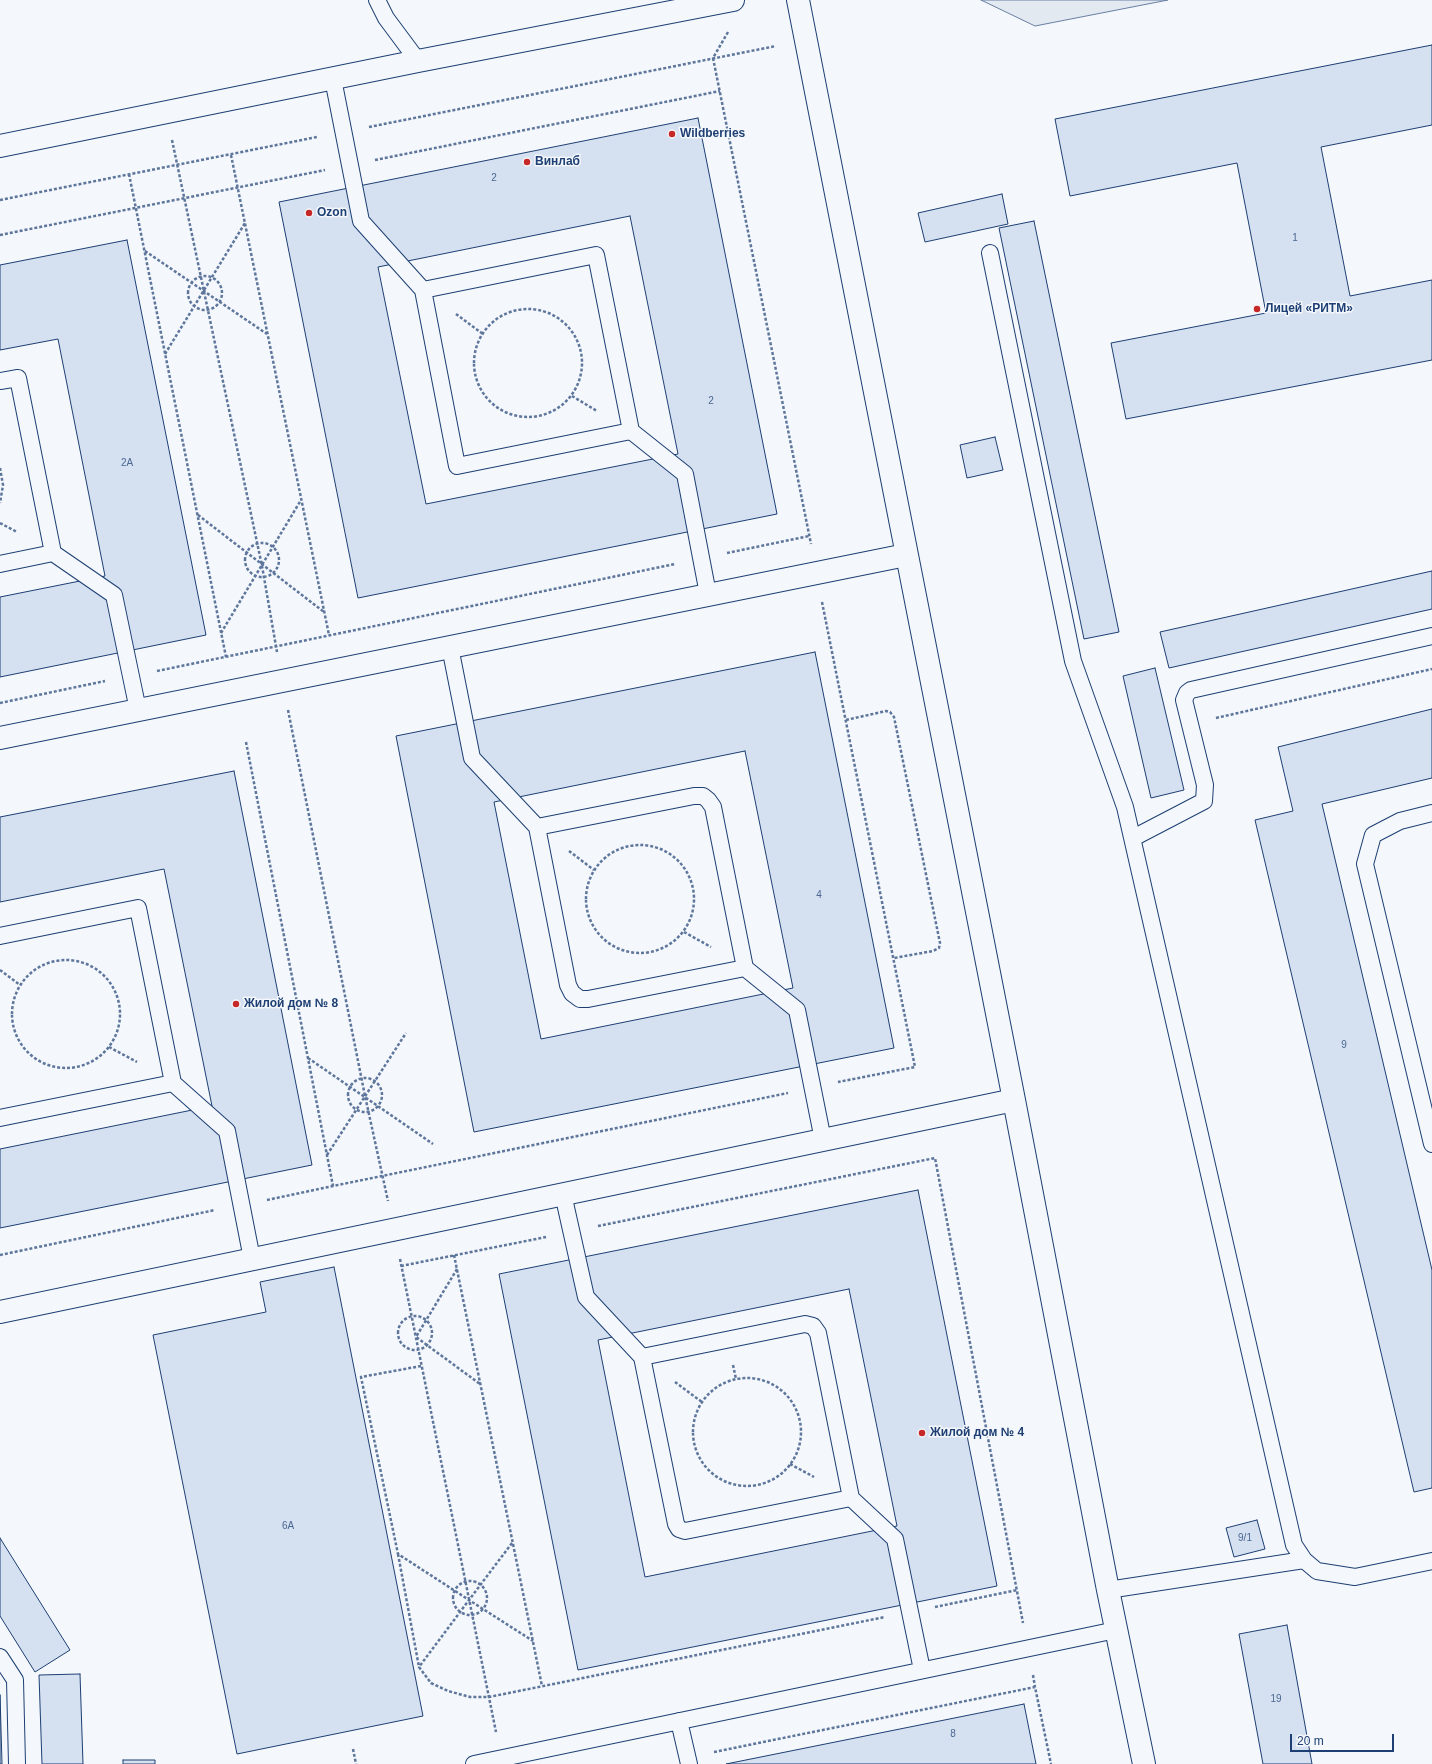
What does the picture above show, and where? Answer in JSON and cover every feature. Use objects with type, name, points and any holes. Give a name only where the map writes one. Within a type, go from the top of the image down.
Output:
[{"type":"street","points":[[0,146],[734,0]]},
{"type":"street","points":[[798,0],[1014,1100],[1108,1590],[1144,1764]]},
{"type":"street","points":[[0,738],[906,555]]},
{"type":"street","points":[[0,1312],[1014,1100]]},
{"type":"lane","points":[[377,0],[386,18],[418,62]]},
{"type":"lane","points":[[333,79],[362,221],[423,290],[457,466],[631,431]]},
{"type":"lane","points":[[990,253],[1073,660],[1125,807],[1133,838],[1294,1546],[1304,1560],[1317,1571],[1355,1577],[1432,1561]]},
{"type":"lane","points":[[423,290],[596,255],[631,431],[685,474],[708,594]]},
{"type":"lane","points":[[0,381],[18,378],[53,553],[114,595],[138,710]]},
{"type":"lane","points":[[0,564],[53,553]]},
{"type":"lane","points":[[1133,838],[1204,801],[1205,785],[1184,700],[1187,693],[1191,690],[1432,636]]},
{"type":"lane","points":[[450,647],[472,758],[537,827],[568,985],[572,993],[580,999],[588,999],[745,968]]},
{"type":"lane","points":[[537,827],[694,796],[703,796],[713,807],[745,968],[797,1010],[823,1140]]},
{"type":"lane","points":[[1432,812],[1400,821],[1373,835],[1365,864],[1432,1144]]},
{"type":"lane","points":[[0,936],[138,908],[173,1083],[226,1131],[252,1259]]},
{"type":"lane","points":[[0,1118],[173,1083]]},
{"type":"lane","points":[[563,1194],[586,1297],[642,1358],[676,1524],[679,1529],[685,1531],[851,1498]]},
{"type":"lane","points":[[642,1358],[805,1324],[813,1326],[818,1333],[851,1498],[895,1539],[922,1670]]},
{"type":"lane","points":[[1108,1590],[1304,1560]]},
{"type":"lane","points":[[474,1764],[1116,1630]]},
{"type":"lane","points":[[0,1657],[15,1680],[17,1764]]},
{"type":"lane","points":[[680,1721],[688,1761]]},
{"type":"path","points":[[0,200],[806,40]]},
{"type":"path","points":[[714,58],[828,628]]},
{"type":"path","points":[[166,113],[206,310],[262,566],[282,681],[361,1078],[394,1229],[501,1758]]},
{"type":"path","points":[[231,155],[329,635]]},
{"type":"path","points":[[129,174],[226,657]]},
{"type":"path","points":[[165,354],[245,222]]},
{"type":"path","points":[[145,251],[267,334]]},
{"type":"path","points":[[200,277],[212,278],[218,282],[222,292],[220,302],[206,310],[194,306],[189,298],[188,292],[192,283],[200,277]]},
{"type":"path","points":[[526,309],[543,311],[559,318],[571,330],[580,345],[583,362],[580,379],[572,396],[558,408],[541,416],[523,418],[505,412],[490,401],[479,386],[474,368],[476,350],[483,334],[494,321],[509,312],[526,309]]},
{"type":"path","points":[[0,468],[3,485],[0,503]]},
{"type":"path","points":[[221,633],[302,500]]},
{"type":"path","points":[[198,515],[262,566],[324,612]]},
{"type":"path","points":[[0,703],[809,536]]},
{"type":"path","points":[[257,544],[265,544],[273,548],[279,560],[275,570],[264,577],[256,576],[248,570],[245,565],[246,553],[249,548],[257,544]]},
{"type":"path","points":[[1190,723],[1432,669]]},
{"type":"path","points":[[846,720],[886,711],[890,712],[894,717],[940,943],[939,948],[933,951],[894,958]]},
{"type":"path","points":[[246,742],[333,1186]]},
{"type":"path","points":[[637,845],[655,847],[670,854],[682,866],[691,881],[694,898],[692,915],[684,932],[670,944],[653,952],[634,954],[616,948],[601,938],[590,922],[585,904],[587,886],[594,870],[606,857],[626,847],[637,845]]},
{"type":"path","points":[[58,961],[80,962],[96,969],[109,981],[117,996],[119,1007],[118,1030],[109,1047],[96,1060],[79,1067],[60,1069],[42,1064],[27,1053],[16,1037],[12,1019],[13,1001],[20,985],[32,972],[47,964],[58,961]]},
{"type":"path","points":[[0,970],[20,985]]},
{"type":"path","points":[[327,1155],[406,1033]]},
{"type":"path","points":[[308,1057],[432,1144]]},
{"type":"path","points":[[361,1078],[368,1078],[375,1081],[381,1089],[382,1094],[378,1105],[368,1111],[356,1109],[348,1099],[350,1086],[361,1078]]},
{"type":"path","points":[[0,1254],[432,1167]]},
{"type":"path","points":[[454,1255],[542,1686]]},
{"type":"path","points":[[416,1337],[457,1269]]},
{"type":"path","points":[[418,1316],[426,1320],[432,1333],[431,1338],[426,1345],[418,1350],[405,1347],[399,1337],[399,1326],[402,1321],[411,1317],[418,1316]]},
{"type":"path","points":[[416,1337],[481,1385]]},
{"type":"path","points":[[421,1366],[361,1377],[398,1554],[419,1667],[431,1683],[448,1691],[470,1697],[489,1697],[1017,1590]]},
{"type":"path","points":[[752,1378],[768,1382],[782,1390],[793,1402],[800,1417],[802,1434],[798,1450],[790,1464],[781,1474],[769,1481],[756,1485],[739,1486],[723,1480],[709,1470],[699,1457],[694,1441],[693,1428],[696,1414],[702,1402],[711,1391],[722,1384],[736,1379],[752,1378]]},
{"type":"path","points":[[419,1667],[513,1543]]},
{"type":"path","points":[[398,1554],[533,1641]]},
{"type":"path","points":[[474,1581],[481,1585],[486,1592],[487,1598],[483,1610],[472,1615],[461,1612],[454,1602],[455,1591],[466,1582],[474,1581]]},
{"type":"path","points":[[688,1761],[1035,1686],[1051,1764]]},
{"type":"path","points":[[353,1750],[356,1764]]},
{"type":"shaded area","points":[[981,0],[1168,0],[1035,26]]},
{"type":"building","points":[[1432,45],[1432,125],[1321,147],[1350,296],[1432,280],[1432,360],[1126,419],[1111,343],[1266,313],[1237,163],[1070,196],[1055,119]]},
{"type":"building","points":[[698,118],[777,514],[358,598],[279,202]],"holes":[[[630,216],[678,454],[426,504],[378,267]]]},
{"type":"building","points":[[1002,194],[1008,224],[925,242],[918,213]]},
{"type":"building","points":[[1034,221],[1119,632],[1084,639],[999,228]]},
{"type":"building","points":[[127,240],[206,635],[0,677],[0,597],[105,576],[58,339],[0,350],[0,265]]},
{"type":"building","points":[[995,437],[1003,470],[967,478],[960,445]]},
{"type":"building","points":[[1432,571],[1432,609],[1169,668],[1160,632]]},
{"type":"building","points":[[815,652],[894,1048],[474,1132],[396,736]],"holes":[[[745,751],[793,988],[541,1039],[494,802]]]},
{"type":"building","points":[[1155,668],[1184,790],[1151,798],[1123,676]]},
{"type":"building","points":[[1432,709],[1432,778],[1322,804],[1432,1270],[1432,1488],[1414,1492],[1255,820],[1293,811],[1278,747]]},
{"type":"building","name":"Жилой дом № 8","points":[[234,771],[312,1165],[0,1228],[0,1149],[212,1106],[164,869],[0,902],[0,817]]},
{"type":"building","name":"Жилой дом № 4","points":[[918,1190],[997,1586],[578,1670],[499,1274]],"holes":[[[849,1289],[897,1526],[645,1577],[598,1340]]]},
{"type":"building","points":[[334,1267],[423,1716],[237,1754],[153,1335],[266,1312],[260,1282]]},
{"type":"building","points":[[1257,1520],[1265,1549],[1234,1557],[1226,1528]]},
{"type":"building","points":[[0,1538],[70,1650],[35,1672],[0,1616]]},
{"type":"building","points":[[1287,1625],[1312,1764],[1263,1764],[1239,1634]]},
{"type":"building","points":[[80,1674],[83,1764],[42,1764],[39,1675]]},
{"type":"building","points":[[0,1695],[2,1764],[0,1764]]},
{"type":"building","points":[[1024,1704],[1036,1764],[726,1764]]},
{"type":"building","points":[[123,1760],[155,1760],[155,1764],[123,1764]]},
{"type":"place","name":"Wildberries","points":[[672,134]]},
{"type":"place","name":"Винлаб","points":[[527,162]]},
{"type":"place","name":"Ozon","points":[[309,213]]},
{"type":"place","name":"Лицей «РИТМ»","points":[[1257,309]]},
{"type":"place","name":"Жилой дом № 8","points":[[236,1004]]},
{"type":"place","name":"Жилой дом № 4","points":[[922,1433]]}]
